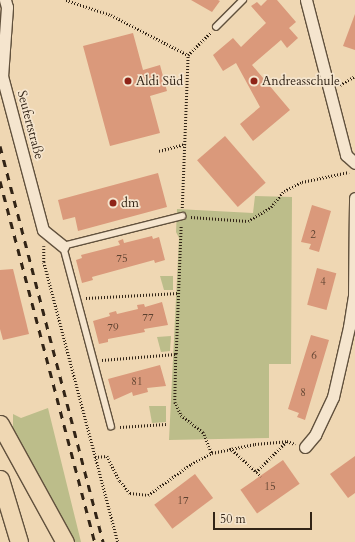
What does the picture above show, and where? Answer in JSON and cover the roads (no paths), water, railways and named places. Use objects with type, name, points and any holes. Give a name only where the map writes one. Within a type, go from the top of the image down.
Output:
[{"type":"main road","points":[[0,424],[65,542]]},
{"type":"main road","points":[[0,479],[19,542]]},
{"type":"street","name":"Seufertstraße","points":[[5,0],[7,7],[2,76],[43,230],[63,246]]},
{"type":"street","points":[[306,0],[346,155],[353,166]]},
{"type":"street","points":[[305,447],[315,435],[333,397],[349,327],[354,297],[355,198]]},
{"type":"lane","points":[[216,27],[242,0]]},
{"type":"lane","points":[[112,428],[63,246],[182,216]]},
{"type":"railway","points":[[0,146],[103,542]]},
{"type":"railway","points":[[0,181],[95,542]]},
{"type":"place","name":"Aldi Süd","points":[[128,81]]},
{"type":"place","name":"Andreasschule","points":[[254,81]]},
{"type":"place","name":"dm","points":[[113,203]]}]
